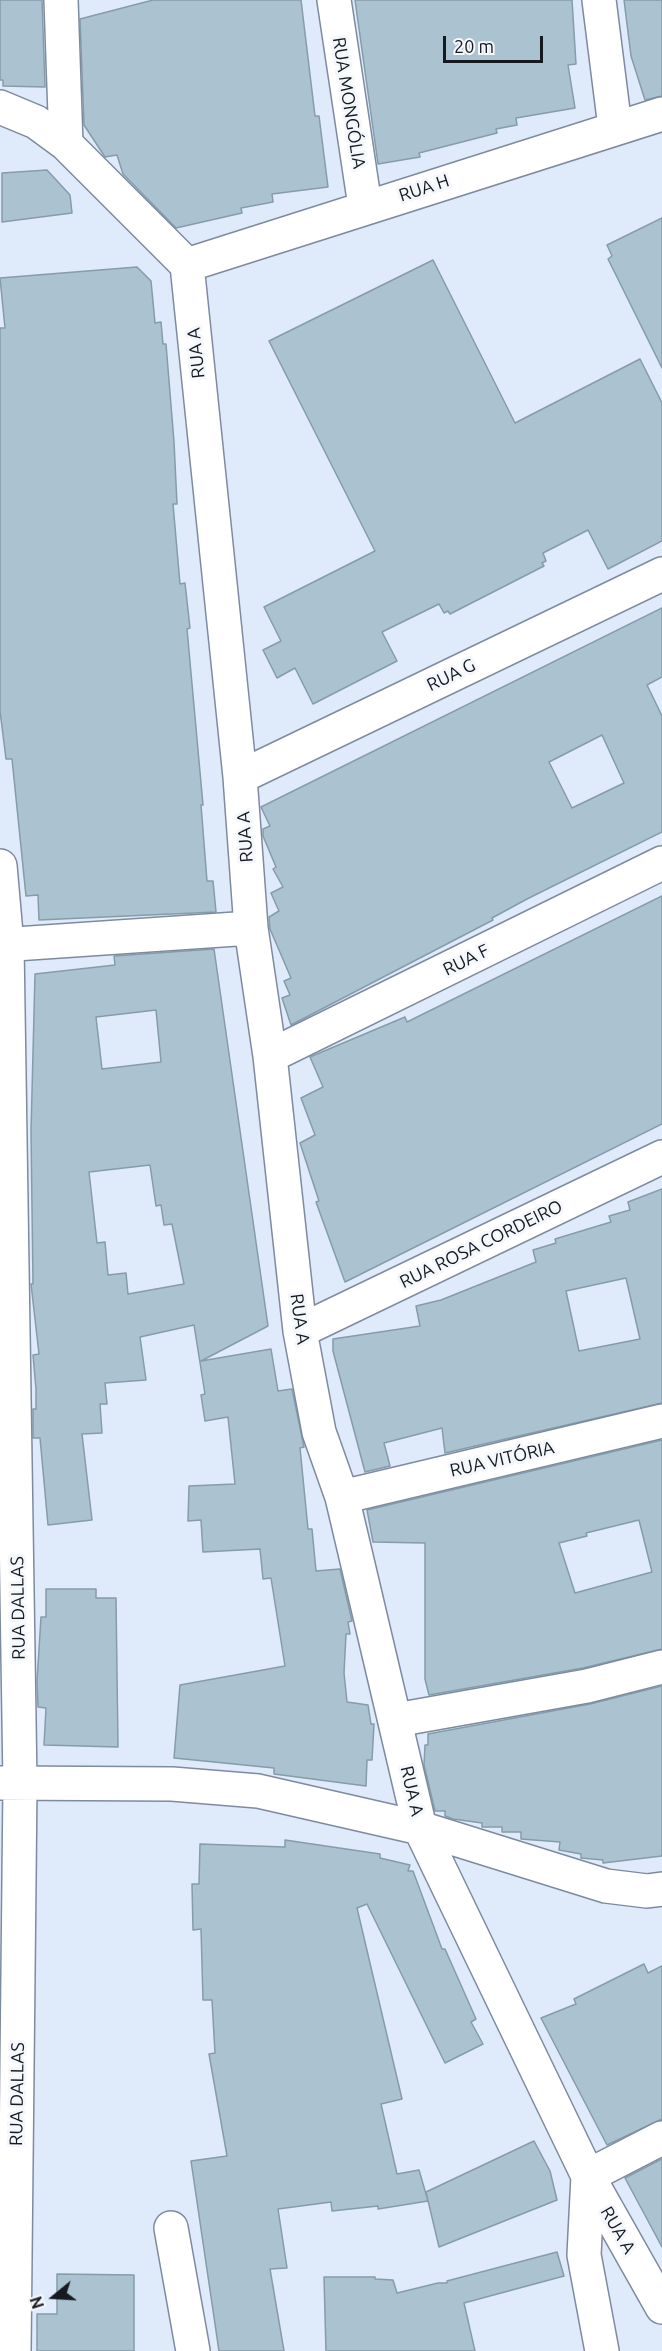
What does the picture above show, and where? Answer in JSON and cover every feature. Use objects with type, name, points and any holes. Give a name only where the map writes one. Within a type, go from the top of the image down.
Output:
[{"type":"street","points":[[61,0],[66,144]]},
{"type":"street","name":"RUA MONGÓLIA","points":[[334,0],[365,206]]},
{"type":"street","points":[[599,0],[615,127]]},
{"type":"street","points":[[0,107],[36,122],[66,144],[187,265]]},
{"type":"street","name":"RUA H","points":[[187,265],[365,206],[662,114]]},
{"type":"street","name":"RUA A","points":[[187,265],[240,777],[251,928],[270,1056],[300,1331],[320,1432],[342,1497],[420,1828],[588,2176],[662,2307]]},
{"type":"street","name":"RUA G","points":[[240,777],[662,574]]},
{"type":"street","name":"RUA F","points":[[270,1056],[662,863]]},
{"type":"street","name":"RUA DALLAS","points":[[0,866],[4,945],[14,2351]]},
{"type":"street","points":[[4,945],[251,928]]},
{"type":"street","name":"RUA ROSA CORDEIRO","points":[[300,1331],[662,1157]]},
{"type":"street","name":"RUA VITÓRIA","points":[[342,1497],[662,1421]]},
{"type":"street","points":[[396,1720],[587,1686],[662,1667]]},
{"type":"street","points":[[10,1784],[172,1784],[258,1791],[420,1828],[606,1886],[647,1891],[662,1889]]},
{"type":"street","points":[[602,2351],[584,2255],[588,2176],[662,2138]]},
{"type":"street","points":[[171,2228],[193,2351]]},
{"type":"building","points":[[0,0],[42,0],[45,87],[3,86],[3,80],[0,80]]},
{"type":"building","points":[[153,0],[301,0],[315,116],[319,116],[328,187],[272,194],[273,202],[241,208],[242,213],[176,228],[123,174],[117,155],[105,157],[84,125],[80,19]]},
{"type":"building","points":[[355,0],[572,0],[576,64],[568,65],[575,108],[516,118],[517,125],[496,129],[497,133],[419,153],[420,157],[378,164]]},
{"type":"building","points":[[624,0],[662,0],[662,96],[645,100],[631,56]]},
{"type":"building","points":[[47,170],[70,195],[72,213],[2,222],[2,173]]},
{"type":"building","points":[[662,218],[662,368],[608,259],[612,256],[607,245]]},
{"type":"building","points":[[433,260],[515,423],[640,359],[662,403],[662,541],[608,569],[588,530],[543,553],[546,561],[542,563],[544,566],[450,614],[448,611],[444,613],[439,604],[382,632],[397,661],[313,704],[295,668],[277,678],[263,650],[281,641],[264,607],[375,551],[269,341]]},
{"type":"building","points":[[137,267],[151,281],[155,323],[161,322],[163,344],[166,344],[177,504],[173,504],[180,584],[185,583],[190,628],[187,629],[203,805],[201,805],[207,881],[213,881],[216,912],[39,920],[38,895],[26,896],[12,759],[6,759],[0,711],[0,328],[5,328],[0,278]]},
{"type":"building","points":[[662,608],[662,677],[647,685],[662,716],[662,832],[527,899],[492,918],[493,920],[291,1025],[282,998],[290,995],[284,981],[291,978],[270,929],[269,917],[279,911],[271,893],[283,887],[273,869],[276,867],[263,836],[263,829],[270,826],[261,807]],"holes":[[[602,735],[624,783],[572,808],[549,762]]]},
{"type":"building","points":[[662,896],[662,1124],[345,1282],[316,1202],[319,1201],[300,1143],[315,1135],[301,1098],[323,1087],[310,1057],[405,1017],[407,1022]]},
{"type":"building","points":[[214,949],[268,1326],[201,1361],[271,1349],[278,1391],[292,1389],[304,1447],[300,1448],[308,1529],[312,1529],[316,1571],[340,1569],[352,1621],[348,1622],[350,1634],[346,1634],[344,1673],[347,1702],[368,1705],[371,1724],[374,1724],[372,1760],[367,1760],[366,1786],[274,1774],[274,1768],[174,1758],[180,1685],[285,1666],[271,1578],[263,1579],[260,1549],[203,1552],[201,1520],[188,1521],[189,1486],[235,1484],[228,1417],[205,1421],[201,1395],[205,1394],[194,1325],[140,1337],[146,1380],[105,1383],[107,1404],[100,1404],[102,1433],[82,1434],[92,1520],[48,1525],[40,1438],[33,1438],[36,1389],[33,1355],[39,1354],[31,1284],[33,1284],[31,1131],[35,974],[115,965],[114,956]],"holes":[[[156,1010],[161,1062],[102,1069],[96,1017]],[[150,1165],[156,1206],[161,1205],[164,1225],[172,1224],[184,1284],[128,1294],[126,1273],[108,1275],[105,1242],[97,1243],[89,1172]]]},
{"type":"building","points":[[662,1189],[662,1403],[445,1453],[442,1428],[384,1443],[390,1466],[365,1472],[333,1351],[333,1339],[420,1326],[416,1306],[441,1300],[536,1262],[533,1250],[556,1243],[555,1239],[611,1222],[609,1216],[630,1210],[628,1202]],"holes":[[[626,1278],[640,1339],[579,1351],[566,1291]]]},
{"type":"building","points":[[662,1440],[662,1649],[583,1668],[429,1695],[425,1679],[425,1543],[373,1542],[367,1510]],"holes":[[[639,1520],[652,1572],[575,1593],[559,1543],[587,1536],[586,1533]]]},
{"type":"building","points":[[46,1589],[96,1589],[96,1598],[116,1598],[118,1747],[44,1745],[46,1708],[38,1707],[37,1681],[41,1617],[46,1617]]},
{"type":"building","points":[[662,1686],[662,1856],[603,1863],[603,1860],[581,1858],[581,1854],[559,1850],[560,1842],[521,1839],[521,1832],[502,1832],[502,1827],[482,1827],[482,1823],[453,1819],[445,1816],[445,1811],[435,1811],[424,1765],[428,1734],[590,1704]]},
{"type":"building","points":[[285,1840],[380,1854],[380,1858],[410,1865],[408,1871],[413,1871],[442,1949],[445,1949],[476,2019],[471,2022],[483,2044],[445,2063],[367,1904],[357,1908],[402,2099],[381,2104],[397,2174],[419,2170],[428,2201],[378,2209],[378,2206],[332,2211],[331,2202],[278,2209],[287,2268],[270,2269],[284,2351],[219,2351],[191,2161],[227,2156],[209,2054],[215,2053],[212,2000],[203,2000],[201,1929],[193,1930],[192,1884],[199,1884],[200,1844],[285,1847]]},
{"type":"building","points":[[644,1964],[648,1973],[662,1966],[662,2119],[607,2145],[541,2018],[576,2004],[574,1999]]},
{"type":"building","points":[[534,2141],[550,2171],[557,2200],[439,2247],[426,2192]]},
{"type":"building","points":[[662,2159],[662,2247],[625,2178]]},
{"type":"building","points":[[557,2252],[564,2276],[464,2303],[475,2351],[326,2351],[324,2277],[375,2277],[375,2279],[393,2280],[397,2293],[447,2283],[447,2281]]},
{"type":"building","points":[[57,2274],[134,2275],[134,2351],[37,2351],[37,2314],[57,2314]]}]
